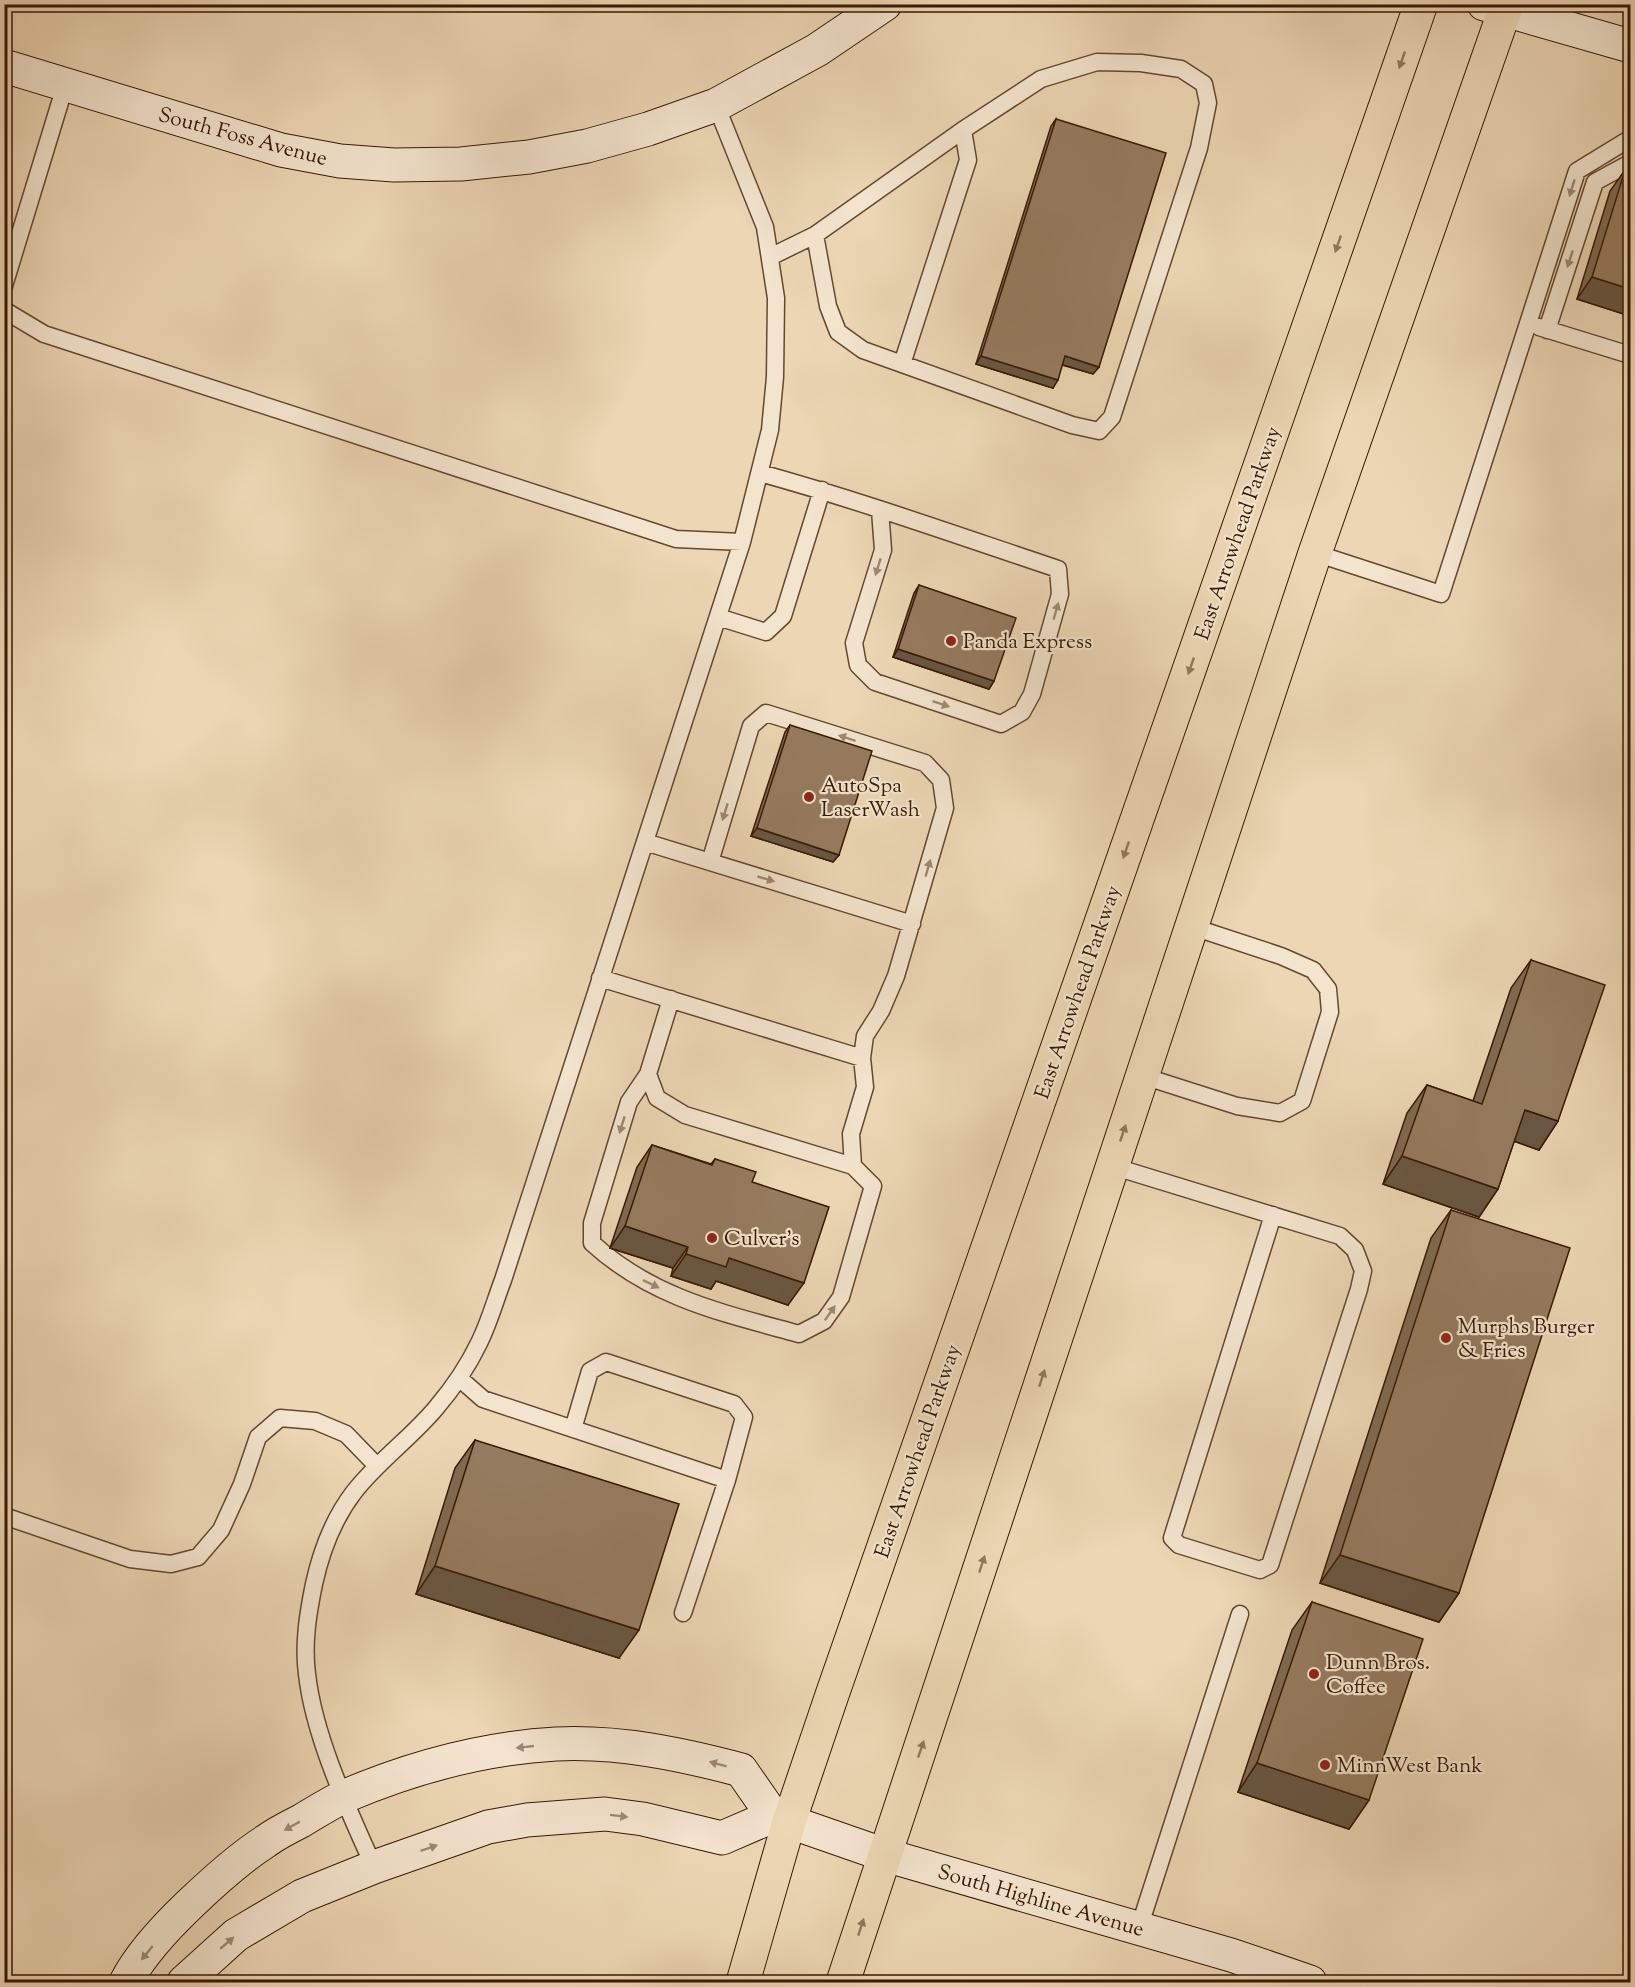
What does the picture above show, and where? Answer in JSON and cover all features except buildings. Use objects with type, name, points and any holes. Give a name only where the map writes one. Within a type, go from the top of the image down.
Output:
[{"type":"main road","name":"East Arrowhead Parkway","points":[[743,1983],[781,1819],[1421,4]]},
{"type":"main road","points":[[843,1983],[1315,553],[1498,7]]},
{"type":"street","name":"South Foss Avenue","points":[[4,66],[281,150],[340,161],[394,165],[461,164],[540,155],[587,146],[716,105],[817,50],[885,4]]},
{"type":"street","points":[[1498,7],[1630,46]]},
{"type":"street","points":[[126,1983],[131,1972],[173,1920],[218,1877],[266,1840],[343,1797],[399,1776],[451,1761],[506,1749],[557,1744],[608,1745],[657,1751],[741,1770],[781,1819],[722,1838],[642,1819],[605,1814],[527,1820],[488,1827],[374,1867],[302,1896],[236,1935],[184,1983]]},
{"type":"street","name":"South Highline Avenue","points":[[781,1819],[885,1855],[1139,1928],[1290,1979]]},
{"type":"lane","points":[[770,257],[815,236],[963,130],[1041,79],[1097,62],[1142,63],[1181,69],[1204,84],[1208,103],[1199,148],[1116,406],[1112,417],[1099,431],[1072,425],[862,350],[838,332],[828,306],[815,236]]},
{"type":"lane","points":[[4,286],[65,86]]},
{"type":"lane","points":[[374,1867],[343,1797],[311,1700],[306,1640],[316,1574],[336,1520],[353,1493],[436,1408],[459,1378],[479,1344],[503,1280],[742,542],[770,430],[775,377],[776,298],[770,257],[765,227],[716,105]]},
{"type":"lane","points":[[902,364],[968,160],[963,130]]},
{"type":"lane","points":[[1315,553],[1441,594],[1530,324],[1577,171],[1626,141],[1630,142]]},
{"type":"lane","points":[[1547,330],[1595,182],[1630,163]]},
{"type":"lane","points":[[4,310],[44,334],[676,539],[742,542]]},
{"type":"lane","points":[[1530,324],[1630,356]]},
{"type":"lane","points":[[760,473],[822,490],[1058,569],[1060,594],[1032,694],[1022,712],[1001,724],[875,682],[858,665],[854,643],[883,550],[880,510]]},
{"type":"lane","points":[[718,616],[766,632],[783,616],[822,490]]},
{"type":"lane","points":[[710,862],[751,726],[766,712],[926,763],[941,780],[945,808],[912,924],[896,976],[881,1011],[865,1036],[862,1058],[865,1087],[851,1134],[853,1166]]},
{"type":"lane","points":[[645,842],[912,924]]},
{"type":"lane","points":[[1143,1076],[1237,1106],[1280,1113],[1302,1101],[1329,1012],[1328,989],[1313,970],[1193,927]]},
{"type":"lane","points":[[600,978],[862,1058]]},
{"type":"lane","points":[[648,1074],[657,1098],[686,1115],[853,1166],[873,1186],[841,1297],[824,1321],[799,1334],[698,1306],[645,1282],[613,1262],[592,1243],[592,1223],[628,1102],[648,1074],[671,999]]},
{"type":"lane","points":[[1112,1166],[1273,1215],[1340,1236],[1356,1250],[1363,1271],[1359,1289],[1270,1565],[1260,1570],[1179,1545],[1172,1538],[1273,1215]]},
{"type":"lane","points":[[573,1429],[590,1371],[606,1362],[734,1404],[744,1417],[727,1480],[683,1613]]},
{"type":"lane","points":[[459,1378],[483,1399],[727,1480]]},
{"type":"lane","points":[[4,1516],[130,1558],[171,1564],[198,1557],[221,1530],[242,1484],[258,1437],[280,1418],[315,1421],[346,1434],[377,1466]]},
{"type":"lane","points":[[1139,1928],[1240,1614]]},
{"type":"place","name":"Panda Express","points":[[951,641]]},
{"type":"place","name":"AutoSpa LaserWash","points":[[809,797]]},
{"type":"place","name":"Culver's","points":[[712,1238]]},
{"type":"place","name":"Murphs Burger & Fries","points":[[1446,1338]]},
{"type":"place","name":"Dunn Bros. Coffee","points":[[1314,1674]]},
{"type":"place","name":"MinnWest Bank","points":[[1325,1765]]}]
